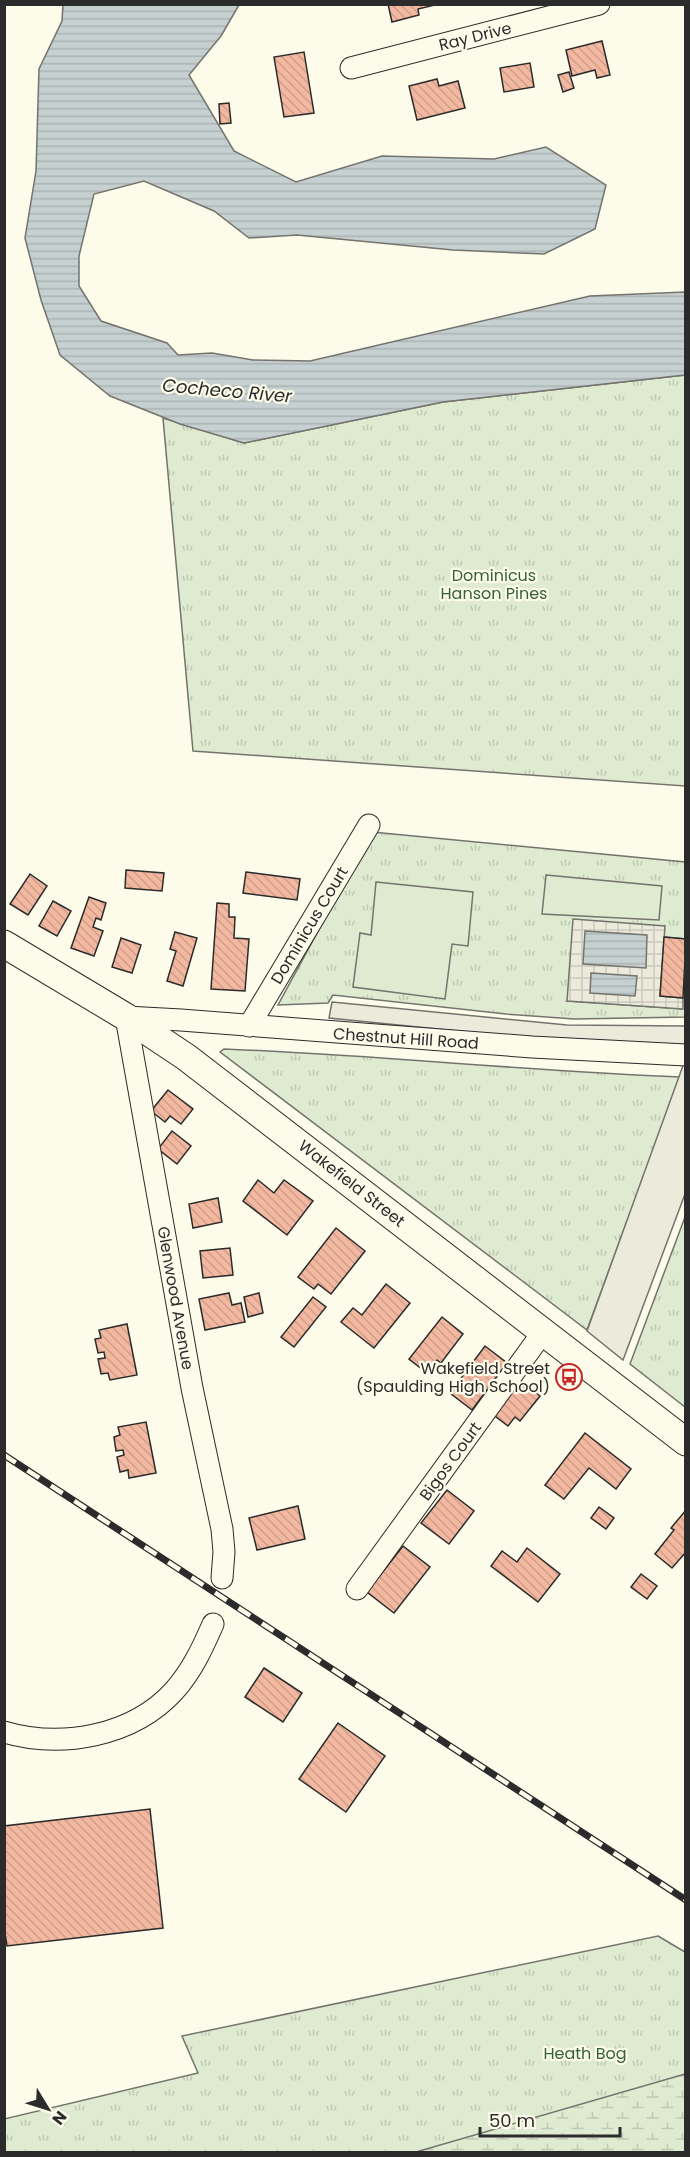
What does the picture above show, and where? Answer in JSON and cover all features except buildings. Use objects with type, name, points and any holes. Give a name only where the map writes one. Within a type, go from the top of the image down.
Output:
[{"type":"main road","name":"Wakefield Street","points":[[4,944],[126,1017],[186,1057],[686,1442]]},
{"type":"street","name":"Ray Drive","points":[[351,68],[598,4]]},
{"type":"street","name":"Dominicus Court","points":[[249,1026],[369,825]]},
{"type":"street","name":"Chestnut Hill Road","points":[[126,1017],[532,1047],[686,1055]]},
{"type":"street","name":"Glenwood Avenue","points":[[126,1017],[192,1388],[222,1529],[224,1552],[222,1578]]},
{"type":"street","name":"Bigos Court","points":[[357,1589],[543,1332]]},
{"type":"street","points":[[4,1732],[31,1738],[64,1739],[98,1734],[131,1722],[150,1711],[174,1691],[201,1653],[213,1624]]},
{"type":"green space","name":"Dominicus Hanson Pines","points":[[685,375],[685,786],[193,751],[163,418],[244,443],[443,402]]},
{"type":"green space","points":[[372,832],[685,862],[685,939],[664,937],[664,926],[567,1001],[682,1009],[683,998],[685,998],[685,1017],[574,1019],[333,995],[328,1003],[278,1005]]},
{"type":"green space","points":[[546,875],[662,886],[659,920],[542,914]]},
{"type":"green space","points":[[376,882],[473,892],[468,946],[452,944],[445,999],[353,987],[360,933],[371,935]]},
{"type":"green space","points":[[224,1049],[680,1077],[587,1330],[220,1052]]},
{"type":"green space","points":[[685,1217],[685,1407],[630,1364]]},
{"type":"green space","name":"Heath Bog","points":[[658,1936],[685,1952],[685,2152],[5,2152],[4,2119],[198,2073],[182,2036]]},
{"type":"green space","name":"Heath Bog","points":[[685,2074],[685,2152],[416,2152]]},
{"type":"shaded area","points":[[573,919],[665,926],[660,996],[683,998],[683,1009],[567,1001]]},
{"type":"shaded area","points":[[332,1002],[567,1025],[685,1026],[685,1048],[596,1045],[329,1018]]},
{"type":"shaded area","points":[[685,1060],[685,1194],[623,1360],[587,1331]]},
{"type":"water","name":"Cocheco River","points":[[63,5],[239,5],[221,36],[189,75],[234,151],[296,182],[382,156],[494,159],[546,147],[606,185],[595,229],[544,254],[453,250],[297,235],[249,238],[214,211],[144,181],[94,194],[79,256],[79,286],[101,321],[167,343],[178,355],[212,353],[253,360],[310,361],[590,296],[685,292],[685,375],[443,402],[244,443],[180,424],[110,396],[60,355],[41,300],[25,238],[36,171],[39,69],[62,21]]},
{"type":"water","points":[[585,931],[647,935],[646,968],[583,964]]},
{"type":"water","points":[[591,973],[637,976],[635,996],[590,993]]},
{"type":"railway","points":[[4,1455],[686,1900]]},
{"type":"place","name":"Wakefield Street (Spaulding High School)","points":[[569,1377]]}]
